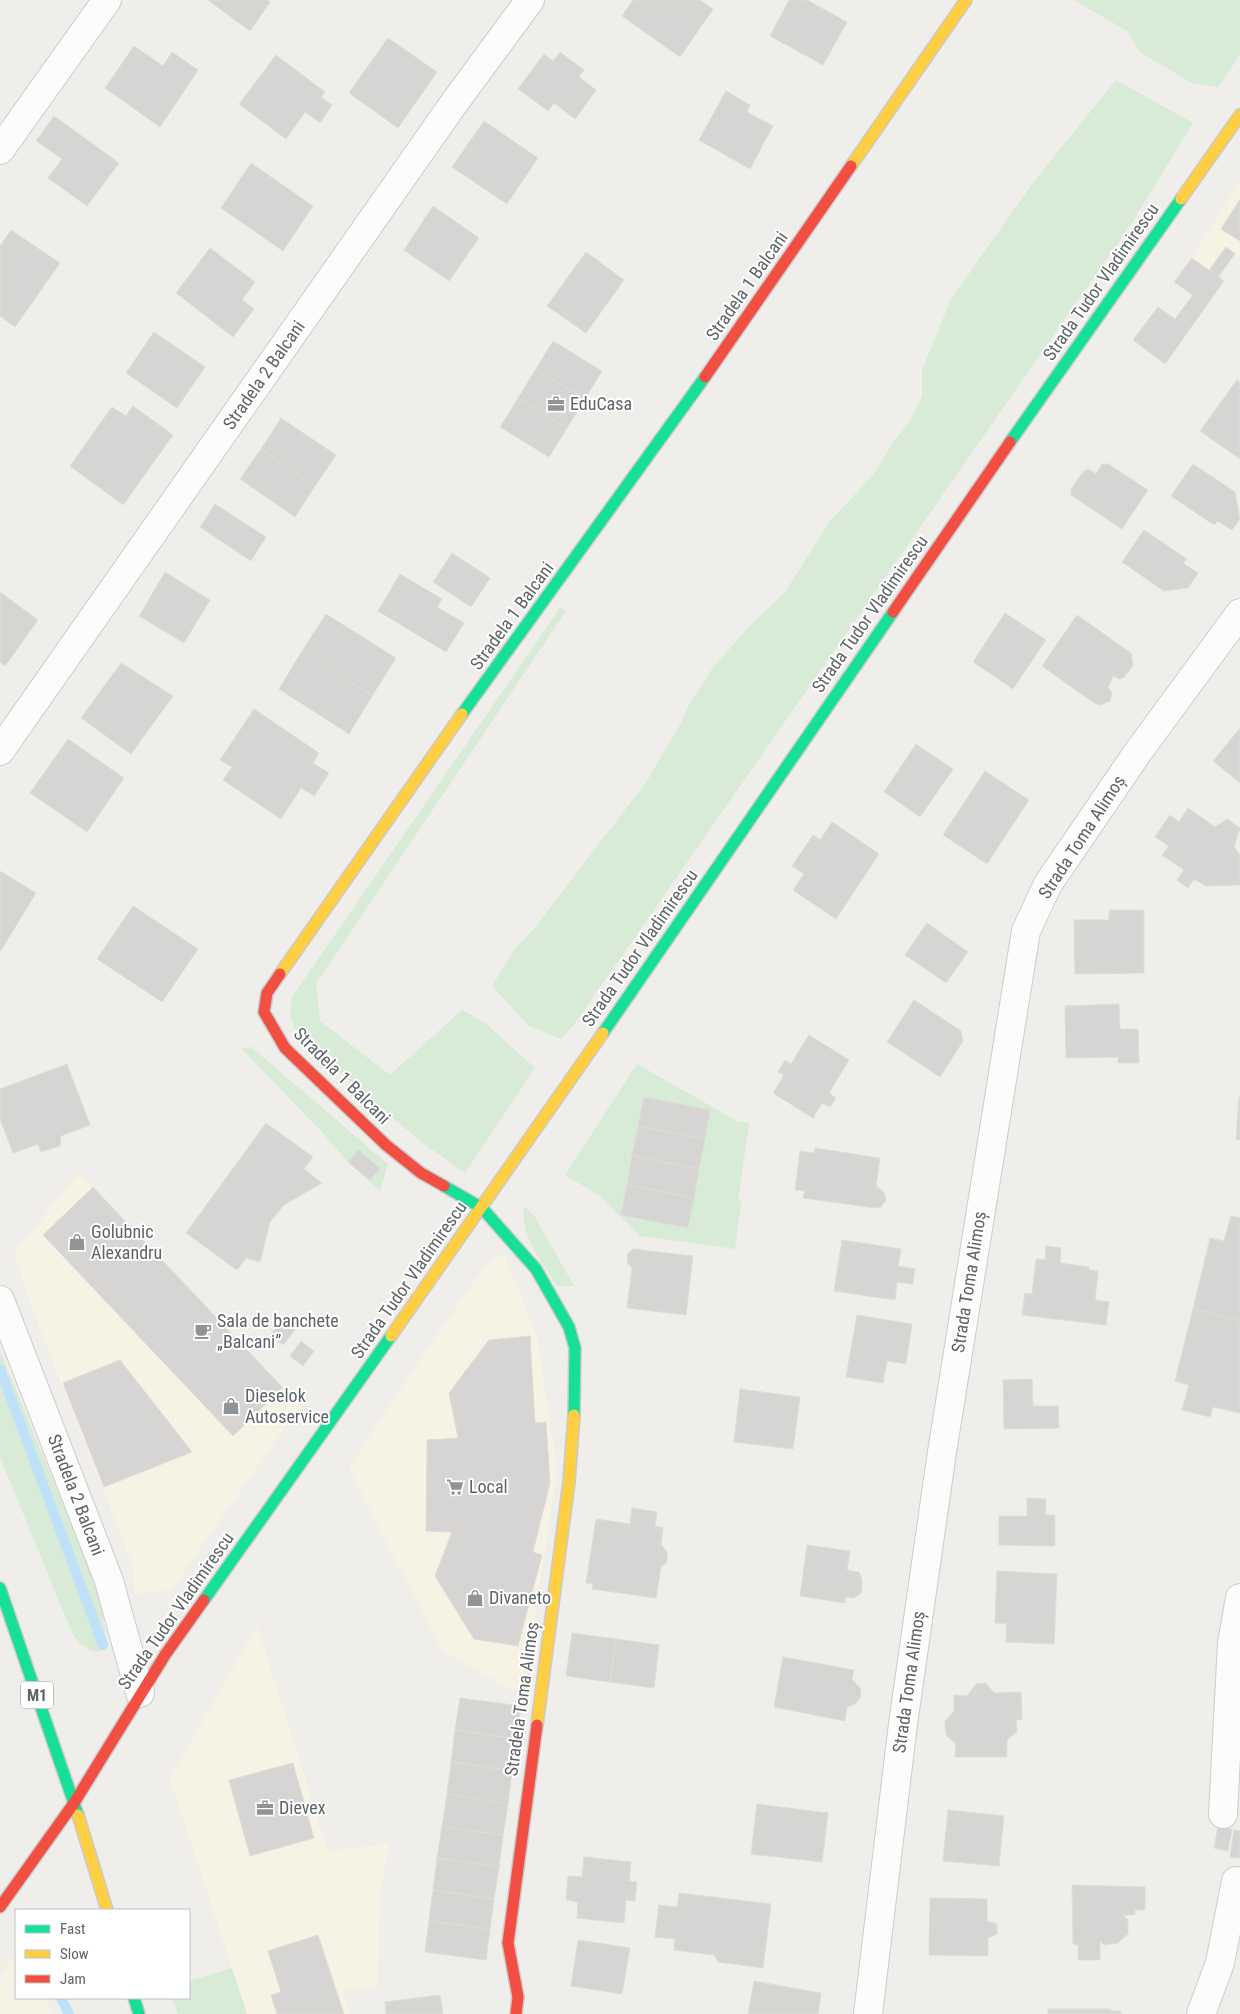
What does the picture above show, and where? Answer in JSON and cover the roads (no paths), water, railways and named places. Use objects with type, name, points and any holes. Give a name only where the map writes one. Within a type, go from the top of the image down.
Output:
[{"type":"main road","name":"Stradela 1 Balcani","points":[[482,1208],[421,1173],[386,1145],[285,1048],[264,1012],[267,993],[456,722],[698,388],[966,0]]},
{"type":"main road","name":"Strada Tudor Vladimirescu","points":[[0,1907],[74,1803],[140,1693],[482,1208],[1016,433],[1240,116]]},
{"type":"main road","name":"Stradela Toma Alimoș","points":[[482,1208],[536,1269],[569,1326],[575,1348],[576,1379],[569,1482],[508,1943],[518,1997],[516,2014]]},
{"type":"main road","name":"M1","points":[[0,1588],[74,1803],[107,1909]]},
{"type":"main road","points":[[134,1999],[139,2014]]},
{"type":"street","points":[[0,150],[107,0]]},
{"type":"street","name":"Stradela 2 Balcani","points":[[0,751],[452,106],[530,0]]},
{"type":"street","name":"Strada Toma Alimoș","points":[[868,2014],[903,1724],[942,1452],[1026,931],[1048,884],[1138,752],[1240,614]]},
{"type":"street","name":"Stradela 2 Balcani","points":[[0,1300],[109,1581],[140,1693]]},
{"type":"street","points":[[1223,1814],[1232,1643],[1240,1598]]},
{"type":"street","points":[[1201,2014],[1220,1963],[1236,1882]]},
{"type":"waterway","points":[[0,1369],[103,1645]]},
{"type":"waterway","points":[[62,1999],[69,2014]]},
{"type":"place","name":"EduCasa","points":[[556,404]]},
{"type":"place","name":"Golubnic Alexandru","points":[[77,1242]]},
{"type":"place","name":"Sala de banchete „Balcani”","points":[[203,1331]]},
{"type":"place","name":"Dieselok Autoservice","points":[[231,1406]]},
{"type":"place","name":"Local","points":[[455,1487]]},
{"type":"place","name":"Divaneto","points":[[475,1598]]},
{"type":"place","name":"Dievex","points":[[265,1808]]}]
